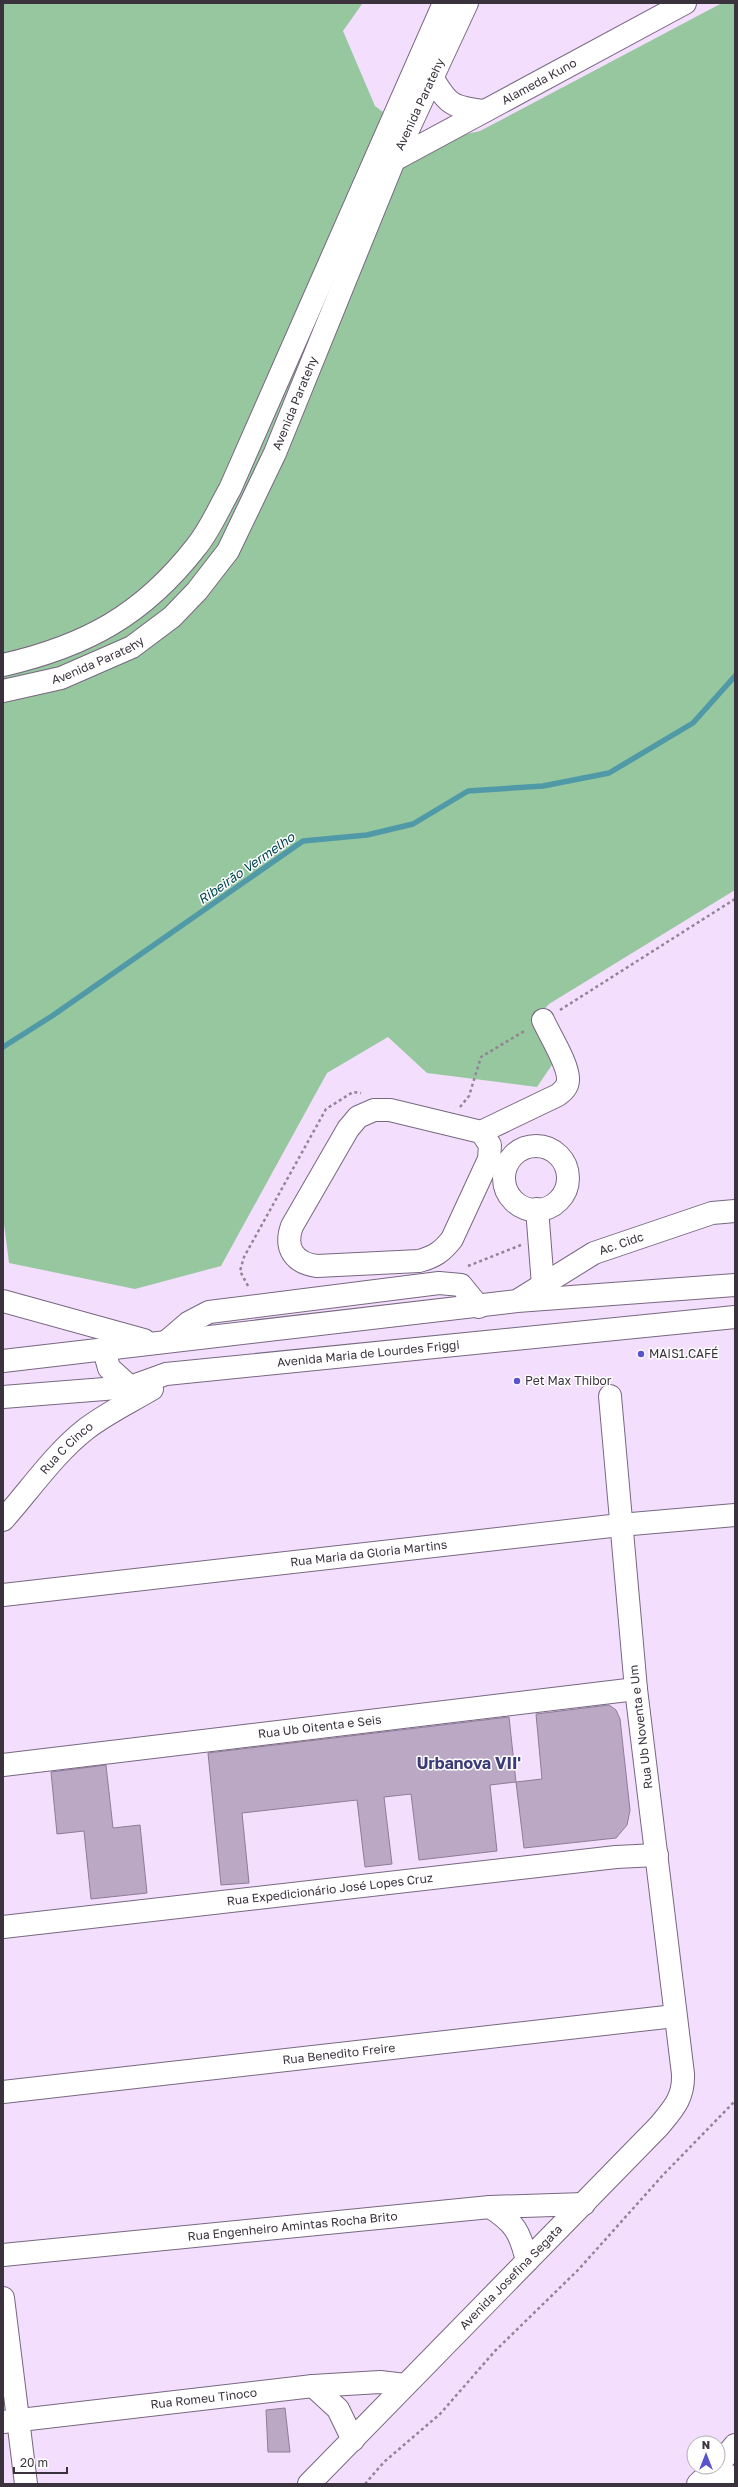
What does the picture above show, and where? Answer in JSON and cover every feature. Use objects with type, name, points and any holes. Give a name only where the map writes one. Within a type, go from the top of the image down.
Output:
[{"type":"street","points":[[431,33],[433,3]]},
{"type":"street","name":"Avenida Paratehy","points":[[3,665],[44,655],[84,640],[130,614],[162,587],[197,546],[230,489],[444,3]]},
{"type":"street","name":"Avenida Paratehy","points":[[3,691],[61,678],[132,647],[172,617],[197,592],[228,551],[275,452],[394,160],[467,3]]},
{"type":"street","name":"Alameda Kuno","points":[[394,160],[684,3]]},
{"type":"street","points":[[432,77],[444,98],[451,104],[458,108],[484,111]]},
{"type":"street","points":[[523,1112],[504,1159],[452,1239],[443,1250],[432,1258],[419,1261],[317,1266],[305,1265],[296,1258],[290,1249],[288,1237],[292,1226],[348,1129],[358,1117],[374,1110],[390,1110],[481,1132],[558,1095],[565,1089],[568,1080],[566,1070],[543,1020]]},
{"type":"street","points":[[481,1132],[490,1145],[504,1159],[504,1174],[507,1192],[520,1205],[537,1210],[546,1208],[561,1198],[568,1181],[568,1172],[560,1156],[553,1150],[535,1146],[504,1159]]},
{"type":"street","points":[[712,1213],[735,1196]]},
{"type":"street","points":[[537,1210],[543,1285]]},
{"type":"street","name":"Ac. Cidc","points":[[517,1301],[594,1253],[712,1213],[735,1211]]},
{"type":"street","points":[[3,1361],[517,1301],[735,1285]]},
{"type":"street","points":[[3,1301],[160,1342]]},
{"type":"street","name":"Avenida Maria de Lourdes Friggi","points":[[3,1397],[130,1387],[166,1374],[735,1317]]},
{"type":"street","points":[[104,1350],[109,1368],[130,1387]]},
{"type":"street","name":"Rua C Cinco","points":[[3,1520],[65,1447],[112,1409],[151,1390],[166,1374]]},
{"type":"street","points":[[112,1409],[113,1392],[130,1387]]},
{"type":"street","name":"Rua Ub Noventa e Um","points":[[610,1396],[620,1525],[636,1689],[681,2058]]},
{"type":"street","name":"Rua Maria da Gloria Martins","points":[[3,1595],[620,1525],[735,1515]]},
{"type":"street","name":"Rua Ub Oitenta e Seis","points":[[3,1765],[636,1689]]},
{"type":"street","name":"Rua Expedicionário José Lopes Cruz","points":[[3,1927],[608,1858],[657,1855]]},
{"type":"street","name":"Rua Benedito Freire","points":[[3,2092],[675,2016]]},
{"type":"street","name":"Avenida Josefina Segata","points":[[310,2484],[405,2385],[584,2204],[676,2106],[684,2085],[681,2058]]},
{"type":"street","name":"Rua Engenheiro Amintas Rocha Brito","points":[[3,2255],[490,2207],[584,2204]]},
{"type":"street","points":[[490,2207],[515,2226],[520,2234],[527,2261]]},
{"type":"street","points":[[3,2298],[10,2421],[26,2484]]},
{"type":"street","name":"Rua Romeu Tinoco","points":[[10,2421],[313,2386],[380,2382],[405,2385]]},
{"type":"street","points":[[313,2386],[338,2409],[353,2440]]},
{"type":"street","points":[[726,2465],[735,2446]]},
{"type":"path","points":[[365,2484],[384,2462],[440,2414],[496,2351],[579,2269],[663,2175],[735,2101]]},
{"type":"green space","points":[[3,3],[362,4],[343,31],[375,106],[425,143],[480,131],[722,3],[735,3],[735,890],[549,1004],[533,1022],[560,1053],[537,1087],[427,1073],[388,1037],[327,1073],[221,1266],[135,1289],[9,1263],[3,1216]]},
{"type":"building","points":[[609,1705],[616,1710],[620,1719],[630,1810],[627,1825],[616,1838],[524,1848],[516,1782],[542,1779],[536,1714]]},
{"type":"building","points":[[509,1717],[516,1782],[490,1785],[497,1851],[419,1860],[411,1794],[384,1797],[392,1864],[365,1867],[357,1800],[242,1813],[249,1883],[221,1885],[208,1753]]},
{"type":"building","points":[[106,1765],[113,1828],[140,1825],[147,1893],[91,1899],[84,1831],[57,1834],[51,1772]]},
{"type":"building","points":[[285,2408],[290,2452],[268,2452],[266,2410]]},
{"type":"waterway","name":"Ribeirão Vermelho","points":[[3,1047],[52,1016],[303,841],[367,835],[413,824],[468,791],[543,786],[609,773],[693,723],[735,676]]},
{"type":"place","name":"MAIS1.CAFÉ","points":[[641,1354]]},
{"type":"place","name":"Pet Max Thibor","points":[[517,1381]]},
{"type":"district","name":"Urbanova VII'","points":[[469,1763]]}]
